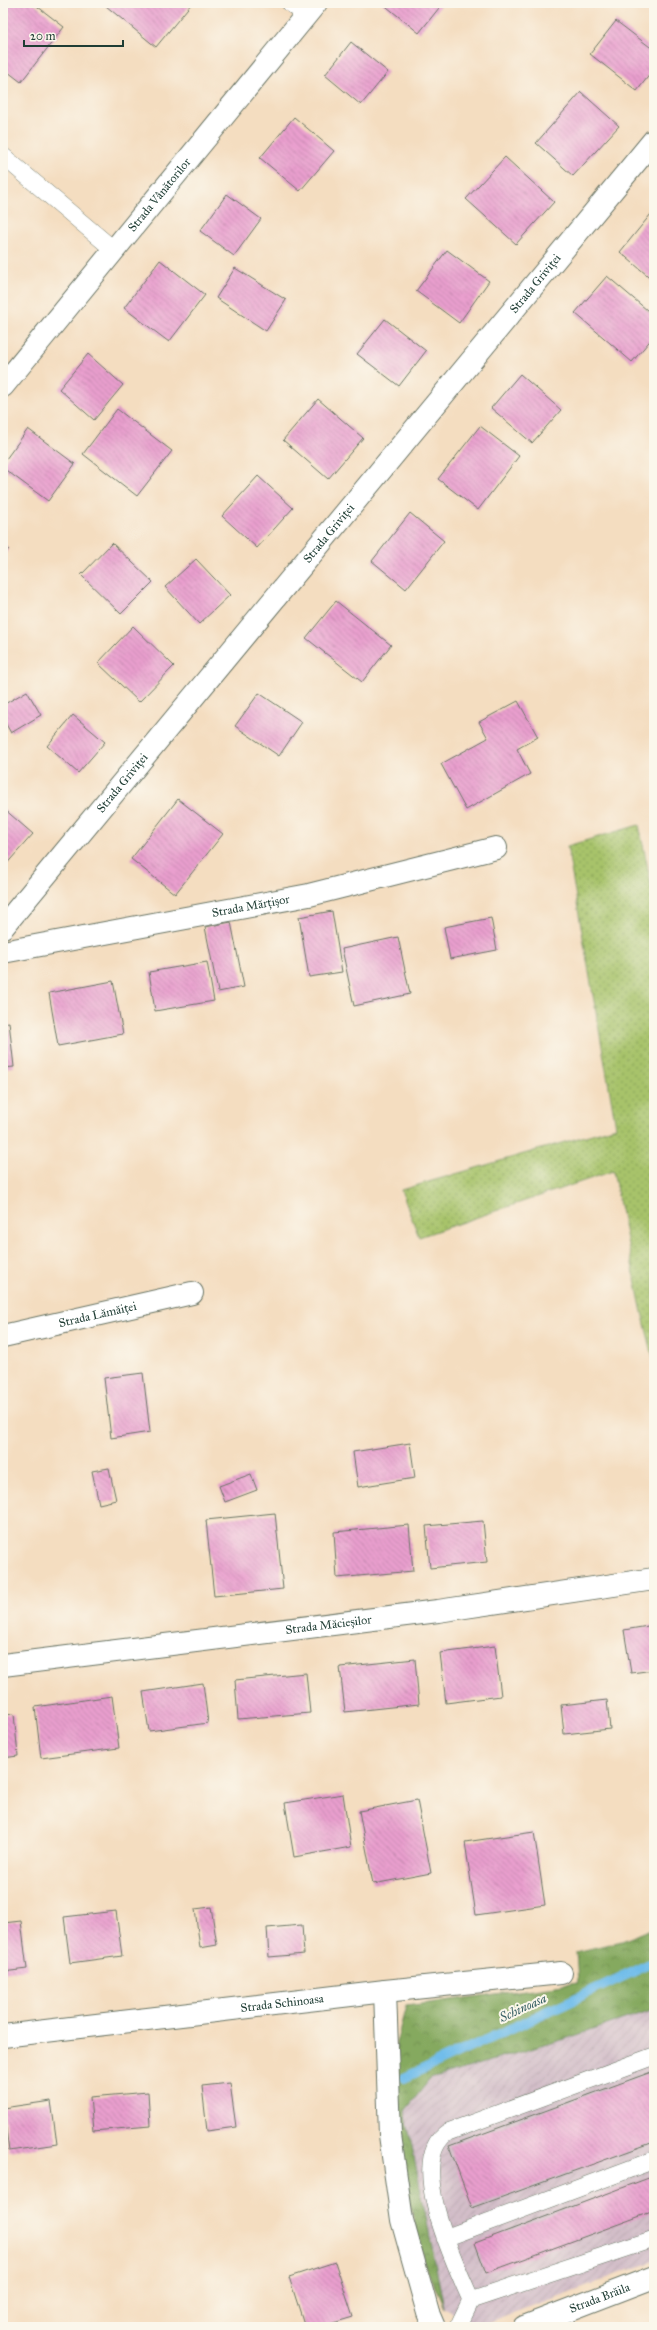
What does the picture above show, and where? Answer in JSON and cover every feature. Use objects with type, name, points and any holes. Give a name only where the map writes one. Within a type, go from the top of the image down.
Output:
[{"type":"street","name":"Strada Vânătorilor","points":[[3,386],[114,250],[304,7]]},
{"type":"street","name":"Strada Griviței","points":[[3,927],[654,140]]},
{"type":"street","name":"Strada Mărțișor","points":[[3,952],[309,895],[496,848]]},
{"type":"street","name":"Strada Lămăiței","points":[[3,1336],[192,1293]]},
{"type":"street","name":"Strada Măcieșilor","points":[[3,1665],[438,1611],[654,1579]]},
{"type":"street","name":"Strada Schinoasa","points":[[3,2036],[385,1991],[561,1973]]},
{"type":"street","points":[[385,1991],[391,2143],[402,2220],[428,2313],[434,2327]]},
{"type":"street","name":"Strada Brăila","points":[[524,2327],[654,2277]]},
{"type":"lane","points":[[3,156],[114,250]]},
{"type":"lane","points":[[471,2300],[445,2238],[432,2191],[430,2164],[436,2143],[442,2136],[654,2056]]},
{"type":"lane","points":[[445,2238],[654,2160]]},
{"type":"lane","points":[[458,2327],[471,2300],[654,2239]]},
{"type":"shaded area","points":[[654,2009],[654,2261],[477,2326],[444,2308],[405,2111],[430,2079],[565,2039]]},
{"type":"green space","points":[[639,825],[654,899],[654,1361],[641,1308],[613,1171],[419,1237],[401,1190],[616,1127],[567,846]]},
{"type":"green space","points":[[654,1928],[654,2009],[565,2039],[430,2079],[405,2111],[444,2308],[423,2260],[398,2151],[396,2043],[406,2006],[578,1983],[576,1952],[622,1941]]},
{"type":"building","points":[[3,3],[33,3],[64,27],[21,82],[3,68]]},
{"type":"building","points":[[109,3],[192,3],[156,47],[106,6]]},
{"type":"building","points":[[382,3],[443,3],[419,33]]},
{"type":"building","points":[[616,21],[654,50],[654,69],[637,91],[590,54]]},
{"type":"building","points":[[351,42],[388,72],[361,105],[325,75]]},
{"type":"building","points":[[581,92],[619,126],[573,176],[536,143]]},
{"type":"building","points":[[294,117],[334,151],[300,191],[260,158]]},
{"type":"building","points":[[505,157],[554,202],[516,244],[466,199]]},
{"type":"building","points":[[227,194],[261,219],[234,256],[200,231]]},
{"type":"building","points":[[651,214],[654,216],[654,281],[620,252]]},
{"type":"building","points":[[447,250],[489,281],[459,323],[416,291]]},
{"type":"building","points":[[160,260],[205,295],[169,342],[124,308]]},
{"type":"building","points":[[235,268],[286,300],[266,331],[216,298]]},
{"type":"building","points":[[607,276],[654,316],[654,336],[632,362],[575,313]]},
{"type":"building","points":[[385,319],[426,351],[399,386],[357,354]]},
{"type":"building","points":[[88,354],[123,385],[94,420],[59,389]]},
{"type":"building","points":[[520,374],[561,410],[532,443],[491,408]]},
{"type":"building","points":[[318,399],[363,438],[328,479],[283,440]]},
{"type":"building","points":[[117,409],[172,451],[137,496],[83,454]]},
{"type":"building","points":[[480,426],[519,456],[478,510],[438,479]]},
{"type":"building","points":[[28,429],[75,464],[48,501],[3,468],[3,463]]},
{"type":"building","points":[[258,476],[293,508],[257,548],[222,516]]},
{"type":"building","points":[[410,513],[444,541],[406,589],[372,561]]},
{"type":"building","points":[[112,543],[153,582],[121,614],[81,575]]},
{"type":"building","points":[[3,544],[9,549],[3,556]]},
{"type":"building","points":[[654,558],[654,566],[650,562]]},
{"type":"building","points":[[196,559],[230,595],[199,624],[165,587]]},
{"type":"building","points":[[336,601],[391,645],[362,682],[306,638]]},
{"type":"building","points":[[133,626],[174,666],[139,702],[98,663]]},
{"type":"building","points":[[27,691],[41,715],[11,733],[3,719],[3,705]]},
{"type":"building","points":[[259,693],[302,722],[279,756],[235,726]]},
{"type":"building","points":[[518,701],[538,737],[517,749],[530,774],[466,810],[441,764],[488,738],[479,722]]},
{"type":"building","points":[[73,715],[105,742],[78,773],[47,746]]},
{"type":"building","points":[[178,799],[223,834],[175,894],[131,859]]},
{"type":"building","points":[[3,808],[33,834],[3,868]]},
{"type":"building","points":[[332,911],[342,972],[309,977],[299,917]]},
{"type":"building","points":[[491,918],[497,950],[450,959],[444,927]]},
{"type":"building","points":[[231,922],[244,987],[218,992],[205,927]]},
{"type":"building","points":[[398,937],[410,994],[354,1006],[342,949]]},
{"type":"building","points":[[207,962],[214,1001],[155,1011],[149,972]]},
{"type":"building","points":[[113,981],[123,1034],[58,1046],[49,993]]},
{"type":"building","points":[[9,1022],[14,1067],[3,1068],[3,1023]]},
{"type":"building","points":[[143,1373],[150,1432],[111,1438],[104,1378]]},
{"type":"building","points":[[410,1443],[415,1478],[358,1487],[353,1452]]},
{"type":"building","points":[[109,1468],[116,1500],[99,1504],[92,1471]]},
{"type":"building","points":[[251,1474],[257,1490],[225,1502],[219,1486]]},
{"type":"building","points":[[275,1513],[283,1589],[214,1596],[206,1520]]},
{"type":"building","points":[[483,1521],[487,1562],[430,1568],[426,1526]]},
{"type":"building","points":[[409,1525],[413,1571],[337,1578],[334,1532]]},
{"type":"building","points":[[654,1625],[654,1670],[631,1673],[624,1630]]},
{"type":"building","points":[[495,1646],[501,1696],[446,1703],[440,1653]]},
{"type":"building","points":[[415,1659],[419,1704],[345,1712],[340,1667]]},
{"type":"building","points":[[306,1673],[310,1713],[238,1719],[235,1680]]},
{"type":"building","points":[[203,1683],[208,1723],[149,1731],[143,1692]]},
{"type":"building","points":[[112,1696],[119,1748],[41,1758],[35,1707]]},
{"type":"building","points":[[607,1700],[610,1729],[564,1734],[561,1705]]},
{"type":"building","points":[[14,1714],[18,1756],[3,1758],[3,1715]]},
{"type":"building","points":[[343,1794],[351,1847],[294,1857],[285,1803]]},
{"type":"building","points":[[417,1800],[431,1873],[373,1884],[359,1811]]},
{"type":"building","points":[[534,1832],[545,1905],[476,1915],[465,1842]]},
{"type":"building","points":[[211,1907],[217,1945],[200,1948],[195,1909]]},
{"type":"building","points":[[116,1911],[122,1956],[70,1963],[64,1917]]},
{"type":"building","points":[[21,1921],[27,1969],[3,1972],[3,1923]]},
{"type":"building","points":[[302,1925],[304,1954],[269,1957],[267,1928]]},
{"type":"building","points":[[654,2071],[654,2142],[472,2208],[449,2146]]},
{"type":"building","points":[[230,2083],[236,2127],[207,2131],[202,2086]]},
{"type":"building","points":[[148,2092],[150,2126],[93,2131],[90,2097]]},
{"type":"building","points":[[51,2101],[57,2144],[9,2151],[3,2108]]},
{"type":"building","points":[[654,2176],[654,2211],[486,2273],[475,2243]]},
{"type":"building","points":[[335,2262],[353,2317],[320,2327],[305,2327],[289,2277]]},
{"type":"waterway","name":"Schinoasa","points":[[404,2078],[654,1962]]}]
